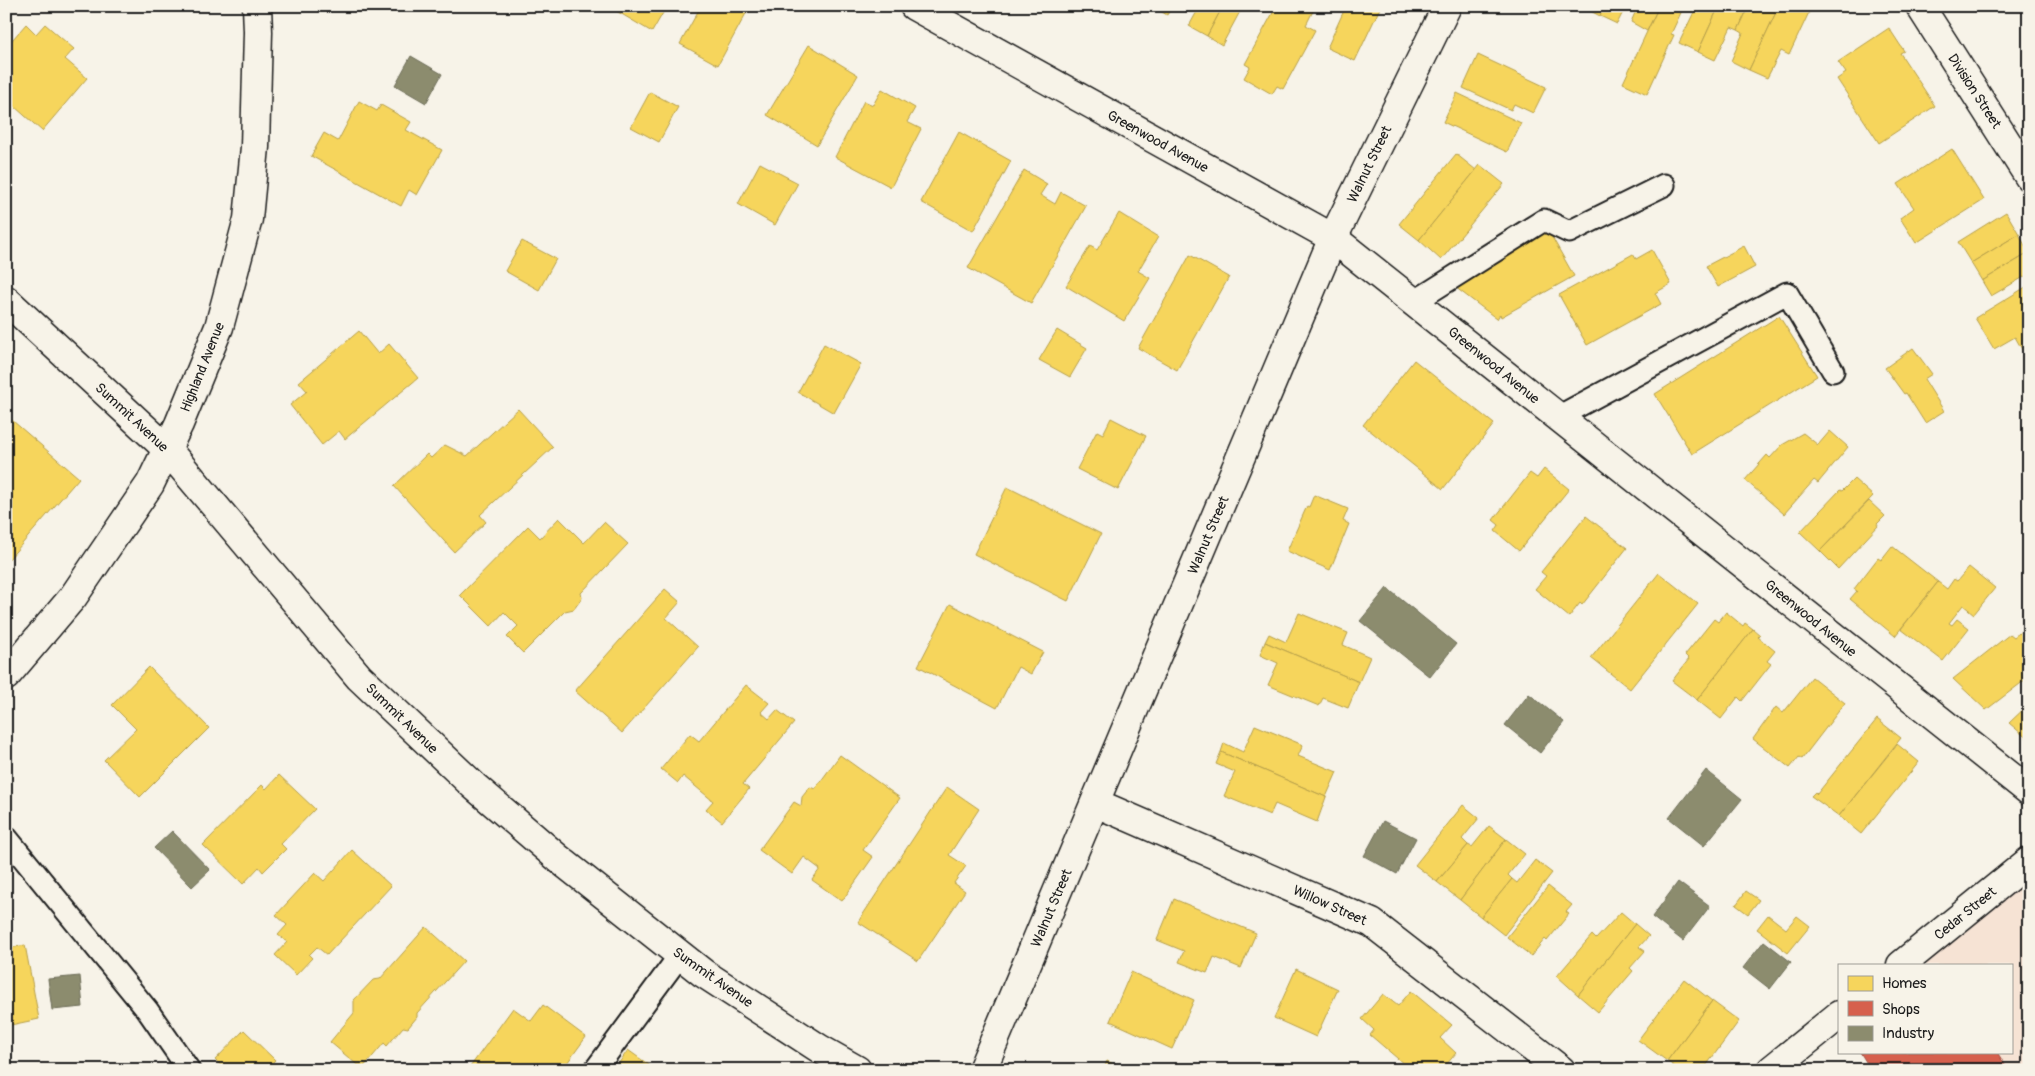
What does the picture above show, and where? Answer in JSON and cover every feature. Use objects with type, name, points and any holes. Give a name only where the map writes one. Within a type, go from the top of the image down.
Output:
[{"type":"street","name":"Highland Avenue","points":[[6,676],[73,597],[150,484],[179,424],[219,327],[248,219],[255,147],[258,32],[256,6]]},
{"type":"street","name":"Greenwood Avenue","points":[[914,6],[1333,238],[2029,791]]},
{"type":"street","name":"Walnut Street","points":[[982,1070],[1333,238],[1447,6]]},
{"type":"street","name":"Division Street","points":[[1920,6],[2029,177]]},
{"type":"street","name":"Summit Avenue","points":[[6,300],[166,448],[359,677],[489,799],[559,859],[711,978],[820,1049],[857,1070]]},
{"type":"street","name":"Willow Street","points":[[1096,802],[1372,923],[1562,1070]]},
{"type":"street","name":"Cedar Street","points":[[1901,964],[2029,861]]},
{"type":"street","points":[[1771,1070],[1838,1016]]},
{"type":"lane","points":[[1414,302],[1544,220],[1569,232],[1664,185]]},
{"type":"lane","points":[[1558,417],[1787,293],[1833,371]]},
{"type":"lane","points":[[6,837],[148,1011],[189,1070]]},
{"type":"lane","points":[[595,1070],[680,955]]},
{"type":"shaded area","points":[[2029,861],[2029,1070],[1871,1070],[1861,1054],[2012,1054],[2012,964],[1902,964]]},
{"type":"building: Homes","points":[[608,6],[667,6],[652,32]]},
{"type":"building: Homes","points":[[701,6],[750,6],[718,65],[680,44]]},
{"type":"building: Homes","points":[[1152,6],[1172,6],[1167,15]]},
{"type":"building: Homes","points":[[1200,6],[1223,6],[1207,36],[1189,26]]},
{"type":"building: Homes","points":[[1223,6],[1243,6],[1222,45],[1207,36]]},
{"type":"building: Homes","points":[[1282,6],[1309,6],[1314,9],[1306,25],[1315,30],[1283,89],[1277,86],[1272,94],[1244,78],[1250,67],[1245,64],[1275,9],[1279,11]]},
{"type":"building: Homes","points":[[1346,6],[1375,6],[1380,8],[1355,61],[1327,48]]},
{"type":"building: Homes","points":[[1581,6],[1604,6],[1600,16]]},
{"type":"building: Homes","points":[[1604,6],[1626,6],[1617,24],[1600,16]]},
{"type":"building: Homes","points":[[1638,6],[1659,6],[1647,31],[1631,22]]},
{"type":"building: Homes","points":[[1659,6],[1684,6],[1671,34],[1674,35],[1647,94],[1623,83]]},
{"type":"building: Homes","points":[[1692,6],[1719,6],[1698,52],[1679,43],[1695,10],[1691,8]]},
{"type":"building: Homes","points":[[1719,6],[1749,6],[1738,30],[1731,27],[1715,60],[1698,52]]},
{"type":"building: Homes","points":[[1749,6],[1779,6],[1749,70],[1731,61],[1743,33],[1738,30]]},
{"type":"building: Homes","points":[[1779,6],[1812,6],[1789,55],[1781,51],[1767,78],[1749,70]]},
{"type":"building: Homes","points":[[26,24],[36,34],[45,24],[74,49],[65,59],[87,78],[42,131],[6,99],[6,47]]},
{"type":"building: Homes","points":[[1889,28],[1904,51],[1900,53],[1935,106],[1879,143],[1837,79],[1846,73],[1838,62]]},
{"type":"building: Homes","points":[[809,45],[858,75],[817,145],[767,115]]},
{"type":"building: Homes","points":[[1478,55],[1546,87],[1533,113],[1514,104],[1511,110],[1463,88]]},
{"type":"building: Homes","points":[[882,89],[915,108],[907,122],[921,129],[891,187],[835,157],[864,101],[873,105]]},
{"type":"building: Homes","points":[[650,92],[678,107],[659,142],[631,127]]},
{"type":"building: Homes","points":[[1457,93],[1521,123],[1507,152],[1443,122]]},
{"type":"building: Homes","points":[[359,101],[377,111],[381,105],[411,122],[406,130],[442,150],[417,195],[409,190],[401,206],[311,156],[324,133],[338,141]]},
{"type":"building: Homes","points":[[959,132],[1011,161],[973,231],[921,202]]},
{"type":"building: Homes","points":[[1952,149],[1984,200],[1916,243],[1900,218],[1914,208],[1898,184]]},
{"type":"building: Homes","points":[[1456,154],[1476,170],[1419,240],[1399,224]]},
{"type":"building: Homes","points":[[760,163],[798,183],[775,225],[738,204]]},
{"type":"building: Homes","points":[[1480,165],[1504,184],[1441,260],[1419,240]]},
{"type":"building: Homes","points":[[1024,170],[1047,184],[1040,195],[1055,204],[1061,192],[1086,206],[1031,303],[968,268]]},
{"type":"building: Homes","points":[[2006,212],[2019,234],[1971,263],[1958,242]]},
{"type":"building: Homes","points":[[1119,213],[1158,237],[1138,271],[1150,278],[1124,321],[1066,286],[1090,246],[1097,250]]},
{"type":"building: Homes","points":[[1548,230],[1574,276],[1501,317],[1500,314],[1497,319],[1455,287]]},
{"type":"building: Homes","points":[[2019,234],[2029,253],[1982,281],[1971,263]]},
{"type":"building: Homes","points":[[522,241],[556,259],[539,290],[505,271]]},
{"type":"building: Homes","points":[[1744,246],[1755,267],[1718,287],[1706,266]]},
{"type":"building: Homes","points":[[1652,250],[1671,284],[1655,293],[1661,304],[1587,345],[1559,295],[1633,254],[1636,259]]},
{"type":"building: Homes","points":[[2029,253],[2029,274],[1991,296],[1982,281]]},
{"type":"building: Homes","points":[[1190,255],[1229,277],[1177,370],[1138,348]]},
{"type":"building: Homes","points":[[2029,285],[2029,348],[2023,351],[2015,337],[1994,349],[1975,318]]},
{"type":"building: Homes","points":[[1779,316],[1817,376],[1692,454],[1655,394]]},
{"type":"building: Homes","points":[[1057,330],[1087,348],[1070,377],[1039,360]]},
{"type":"building: Homes","points":[[359,331],[378,354],[389,344],[418,378],[345,439],[339,431],[322,445],[290,405],[307,391],[299,382]]},
{"type":"building: Homes","points":[[824,344],[861,364],[834,413],[798,392]]},
{"type":"building: Homes","points":[[1913,348],[1932,374],[1924,379],[1944,411],[1925,423],[1906,393],[1904,394],[1885,368]]},
{"type":"building: Homes","points":[[1414,360],[1494,424],[1443,489],[1363,425]]},
{"type":"building: Homes","points":[[518,409],[553,447],[480,515],[486,522],[454,552],[394,486],[427,454],[431,458],[445,445],[467,456]]},
{"type":"building: Homes","points":[[6,415],[79,478],[9,559],[6,556]]},
{"type":"building: Homes","points":[[1111,418],[1146,436],[1118,490],[1077,469],[1097,431],[1103,434]]},
{"type":"building: Homes","points":[[1830,431],[1848,447],[1818,483],[1814,480],[1784,514],[1745,480],[1767,455],[1770,458],[1782,445],[1803,433],[1818,445]]},
{"type":"building: Homes","points":[[1544,469],[1569,489],[1519,551],[1495,531],[1499,525],[1493,520],[1530,473],[1537,478]]},
{"type":"building: Homes","points":[[1854,479],[1873,496],[1820,551],[1800,532],[1840,490],[1842,491]]},
{"type":"building: Homes","points":[[1007,487],[1101,534],[1068,601],[974,554]]},
{"type":"building: Homes","points":[[1314,495],[1348,509],[1343,521],[1349,524],[1330,570],[1287,551],[1307,506],[1309,507]]},
{"type":"building: Homes","points":[[1869,501],[1885,516],[1838,569],[1820,551]]},
{"type":"building: Homes","points":[[1586,516],[1627,548],[1582,605],[1580,603],[1569,617],[1535,589],[1546,576],[1541,572]]},
{"type":"building: Homes","points":[[559,518],[584,543],[604,522],[628,544],[581,593],[582,598],[574,609],[565,611],[523,653],[507,637],[518,626],[504,612],[491,626],[460,595],[528,526],[540,538]]},
{"type":"building: Homes","points":[[1892,546],[1938,582],[1895,636],[1850,599],[1857,591],[1854,589],[1878,558],[1881,560]]},
{"type":"building: Homes","points":[[1969,567],[1995,588],[1974,614],[1963,605],[1949,623],[1952,625],[1957,619],[1969,628],[1943,661],[1901,629],[1938,582],[1947,589],[1954,579],[1957,581]]},
{"type":"building: Homes","points":[[1659,573],[1698,604],[1630,689],[1591,658]]},
{"type":"building: Homes","points":[[665,589],[680,602],[666,618],[698,647],[622,733],[575,691]]},
{"type":"building: Homes","points":[[950,604],[1043,652],[1031,674],[1018,667],[997,708],[918,666]]},
{"type":"building: Homes","points":[[1726,612],[1743,626],[1745,623],[1753,629],[1697,700],[1672,681],[1689,659],[1685,655],[1714,619],[1718,622]]},
{"type":"building: Homes","points":[[1299,613],[1348,633],[1343,645],[1370,657],[1359,682],[1265,642],[1269,634],[1286,642]]},
{"type":"building: Homes","points":[[2029,625],[2029,677],[1986,710],[1953,679],[2010,634],[2014,637]]},
{"type":"building: Homes","points":[[1753,629],[1760,635],[1758,637],[1775,651],[1767,661],[1771,664],[1742,701],[1738,697],[1721,719],[1697,700]]},
{"type":"building: Homes","points":[[1265,642],[1359,682],[1348,708],[1323,698],[1319,706],[1268,685],[1278,663],[1260,655]]},
{"type":"building: Homes","points":[[149,667],[209,728],[140,797],[104,760],[136,729],[112,705]]},
{"type":"building: Homes","points":[[1812,677],[1845,703],[1802,759],[1799,757],[1790,768],[1753,739],[1776,707],[1783,713]]},
{"type":"building: Homes","points":[[746,685],[769,703],[761,712],[769,719],[777,710],[794,723],[743,784],[749,789],[722,822],[706,809],[713,801],[683,776],[678,783],[661,769],[690,734],[699,741]]},
{"type":"building: Homes","points":[[2029,704],[2029,740],[2009,723]]},
{"type":"building: Homes","points":[[1877,719],[1901,738],[1839,816],[1811,796],[1815,792],[1817,794]]},
{"type":"building: Homes","points":[[1255,725],[1303,745],[1298,756],[1337,772],[1326,797],[1221,752],[1224,743],[1243,752]]},
{"type":"building: Homes","points":[[1897,744],[1919,762],[1861,834],[1839,816]]},
{"type":"building: Homes","points":[[1221,752],[1326,797],[1317,822],[1275,804],[1270,815],[1224,796],[1235,772],[1216,764]]},
{"type":"building: Homes","points":[[840,755],[900,798],[863,850],[873,857],[842,901],[812,880],[820,869],[804,857],[792,874],[759,850],[794,802],[801,806],[802,797],[810,787],[815,789]]},
{"type":"building: Homes","points":[[279,775],[315,809],[281,844],[286,849],[263,872],[259,867],[243,884],[203,845],[262,785],[266,789]]},
{"type":"building: Homes","points":[[947,787],[979,809],[949,855],[966,866],[954,883],[965,891],[918,961],[858,922]]},
{"type":"building: Homes","points":[[1463,805],[1479,818],[1462,839],[1468,845],[1437,882],[1415,865]]},
{"type":"building: Homes","points":[[1489,826],[1506,839],[1460,900],[1437,882],[1468,845],[1472,847]]},
{"type":"building: Homes","points":[[1506,839],[1525,854],[1508,875],[1512,879],[1481,917],[1460,900]]},
{"type":"building: Homes","points":[[352,850],[391,886],[327,955],[317,947],[309,955],[312,958],[296,975],[275,955],[287,942],[278,935],[287,925],[276,915],[315,873],[324,881]]},
{"type":"building: Homes","points":[[1535,860],[1552,873],[1504,935],[1481,917],[1512,879],[1517,883]]},
{"type":"building: Homes","points":[[1548,886],[1572,905],[1566,912],[1569,914],[1547,941],[1545,939],[1531,956],[1507,937]]},
{"type":"building: Homes","points":[[1746,891],[1759,900],[1748,914],[1736,905]]},
{"type":"building: Homes","points":[[1174,899],[1256,933],[1241,968],[1214,957],[1207,973],[1179,962],[1184,951],[1157,940]]},
{"type":"building: Homes","points":[[1621,912],[1635,924],[1578,995],[1557,976],[1592,935],[1596,939]]},
{"type":"building: Homes","points":[[1768,915],[1786,929],[1797,916],[1810,926],[1788,953],[1757,929]]},
{"type":"building: Homes","points":[[1635,924],[1649,936],[1639,947],[1645,951],[1630,968],[1633,971],[1598,1012],[1578,995]]},
{"type":"building: Homes","points":[[426,927],[464,961],[417,1013],[417,1017],[408,1028],[403,1027],[387,1046],[384,1043],[362,1069],[330,1042],[354,1013],[354,1000],[373,980],[380,979]]},
{"type":"building: Homes","points":[[25,945],[39,1019],[6,1026],[6,949]]},
{"type":"building: Homes","points":[[1296,969],[1338,989],[1316,1037],[1274,1018]]},
{"type":"building: Homes","points":[[1131,972],[1194,1000],[1172,1049],[1110,1021]]},
{"type":"building: Homes","points":[[1684,979],[1712,1001],[1667,1061],[1638,1040]]},
{"type":"building: Homes","points":[[1411,991],[1452,1025],[1440,1038],[1456,1053],[1442,1070],[1411,1070],[1370,1035],[1374,1030],[1362,1019],[1383,994],[1398,1006]]},
{"type":"building: Homes","points":[[1712,1001],[1739,1021],[1703,1070],[1679,1070],[1667,1061]]},
{"type":"building: Homes","points":[[543,1005],[586,1037],[562,1070],[473,1070],[470,1067],[513,1008],[531,1021]]},
{"type":"building: Homes","points":[[244,1030],[275,1060],[266,1070],[226,1070],[215,1060]]},
{"type":"building: Homes","points":[[628,1050],[656,1070],[614,1070]]},
{"type":"building: Homes","points":[[1107,1061],[1126,1070],[1103,1070]]},
{"type":"building: Shops","points":[[1861,1054],[1998,1054],[2008,1070],[1871,1070]]},
{"type":"building: Industry","points":[[411,56],[442,74],[426,103],[395,85]]},
{"type":"building: Industry","points":[[1387,588],[1456,644],[1430,677],[1360,621]]},
{"type":"building: Industry","points":[[1529,694],[1564,722],[1540,753],[1505,725]]},
{"type":"building: Industry","points":[[1706,770],[1742,799],[1704,846],[1669,818]]},
{"type":"building: Industry","points":[[1383,821],[1416,838],[1397,874],[1364,856]]},
{"type":"building: Industry","points":[[172,831],[210,870],[192,887],[154,848]]},
{"type":"building: Industry","points":[[1678,882],[1710,906],[1683,941],[1652,917]]},
{"type":"building: Industry","points":[[1764,941],[1791,962],[1770,989],[1743,968]]},
{"type":"building: Industry","points":[[80,976],[83,1007],[52,1010],[48,979]]}]
